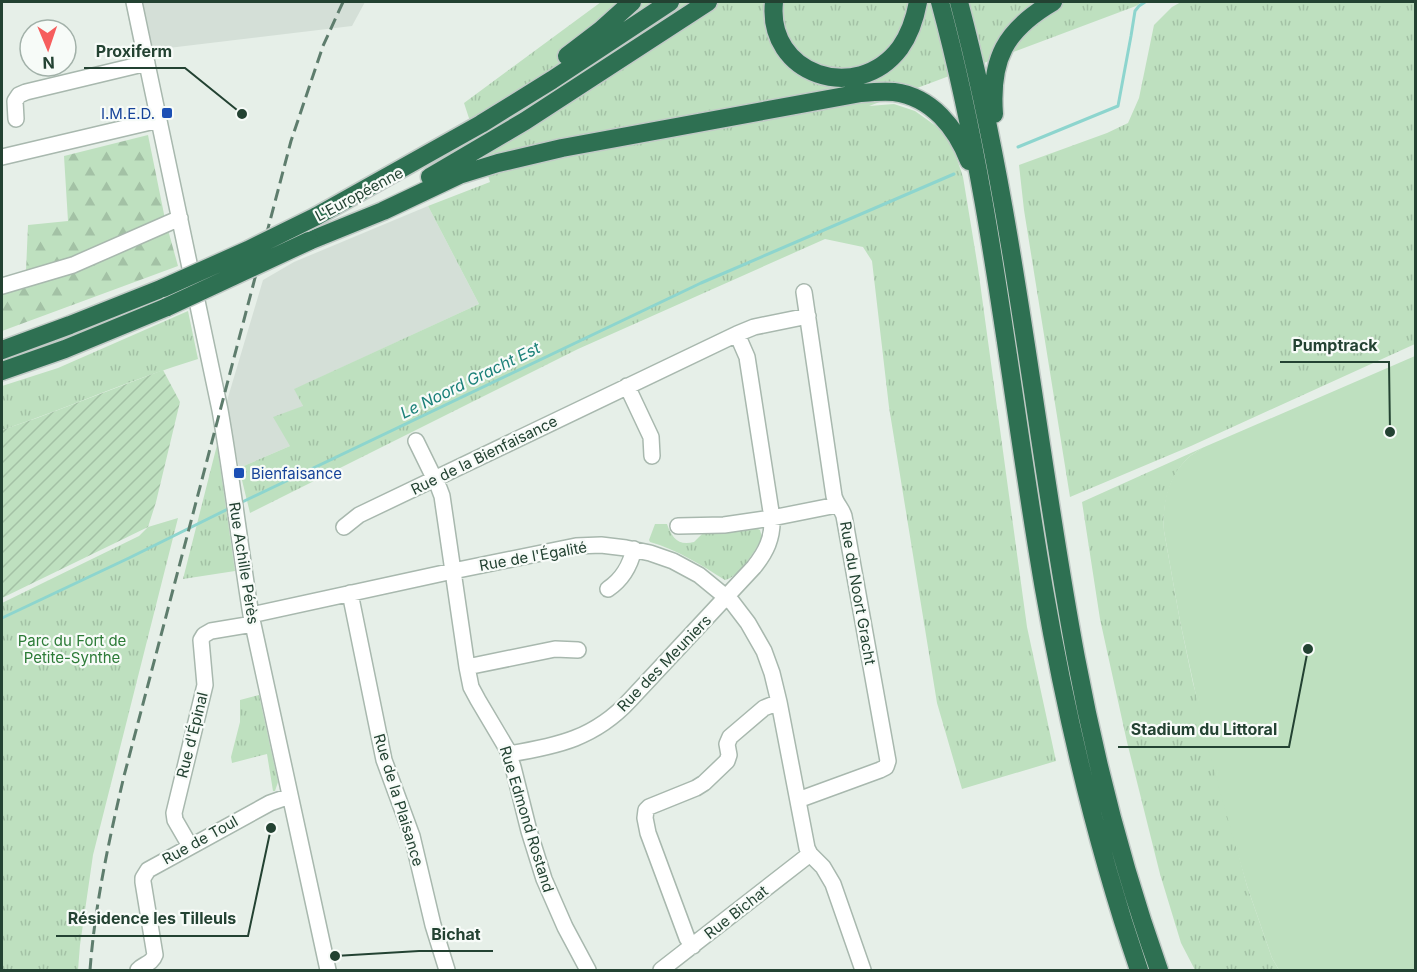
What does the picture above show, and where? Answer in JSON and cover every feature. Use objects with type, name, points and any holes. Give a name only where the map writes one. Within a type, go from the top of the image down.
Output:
[{"type":"highway","points":[[437,150],[479,117],[578,48],[632,2]]},
{"type":"highway","name":"L'Européenne","points":[[2,350],[163,288],[239,254],[315,216],[437,150],[509,107],[670,2]]},
{"type":"highway","name":"L'Européenne","points":[[2,371],[65,349],[167,307],[309,241],[488,144],[708,2]]},
{"type":"highway","points":[[774,2],[776,27],[782,44],[790,56],[799,65],[812,72],[827,77],[841,78],[855,77],[869,72],[894,55],[911,27],[918,2]]},
{"type":"highway","points":[[940,2],[957,69],[984,202],[1041,569],[1069,721],[1101,851],[1139,970]]},
{"type":"highway","points":[[959,2],[982,97],[1001,194],[1078,671],[1113,823],[1159,970]]},
{"type":"highway","points":[[1001,194],[993,104],[997,65],[1007,41],[1017,29],[1036,12],[1053,2]]},
{"type":"highway","points":[[309,241],[383,211],[459,175],[498,163],[562,148],[853,94],[876,92],[909,96],[924,102],[940,116],[958,138],[965,151],[984,202]]},
{"type":"street","name":"Rue Achille Pérès","points":[[134,2],[218,397],[252,620],[328,970]]},
{"type":"street","points":[[16,119],[15,101],[19,95],[26,92],[147,63]]},
{"type":"street","points":[[2,157],[159,120]]},
{"type":"street","points":[[2,286],[73,265],[180,218]]},
{"type":"street","name":"Rue du Noort Gracht","points":[[798,800],[880,770],[888,761],[844,516],[834,496],[804,292]]},
{"type":"street","name":"Rue de la Bienfaisance","points":[[344,527],[359,516],[435,478],[736,334],[760,326],[807,316]]},
{"type":"street","name":"Rue des Meuniers","points":[[509,754],[566,742],[584,735],[606,721],[626,705],[754,567],[766,551],[771,535],[772,518],[747,357],[736,334]]},
{"type":"street","points":[[627,386],[651,437],[652,456]]},
{"type":"street","name":"Rue Edmond Rostand","points":[[416,441],[442,496],[471,687],[509,754],[544,879],[565,927],[588,970]]},
{"type":"street","points":[[678,526],[724,525],[837,505]]},
{"type":"street","name":"Rue de l'Égalité","points":[[252,620],[350,593],[576,546],[634,549],[666,558],[686,567],[726,597],[744,617],[760,644],[772,673],[779,702],[805,843],[810,854],[824,867],[833,884],[863,970]]},
{"type":"street","points":[[608,589],[624,574],[634,549]]},
{"type":"street","name":"Rue de la Plaisance","points":[[350,593],[384,760],[412,836],[433,925],[447,970]]},
{"type":"street","name":"Rue d'Épinal","points":[[190,846],[175,820],[174,813],[204,690],[205,676],[201,640],[211,631],[252,620]]},
{"type":"street","points":[[467,667],[555,649],[578,650]]},
{"type":"street","points":[[693,946],[687,938],[652,845],[645,814],[649,807],[696,788],[714,775],[727,761],[729,755],[727,744],[730,737],[767,706],[779,702]]},
{"type":"street","name":"Rue de Toul","points":[[138,970],[141,966],[151,962],[155,955],[143,882],[150,868],[270,803],[290,796]]},
{"type":"street","name":"Rue Bichat","points":[[661,970],[810,854]]},
{"type":"shaded area","points":[[125,2],[365,2],[352,26],[135,52]]},
{"type":"shaded area","points":[[428,206],[479,304],[295,389],[303,406],[290,446],[239,468],[226,404],[263,280],[294,262]]},
{"type":"green space","points":[[601,2],[1142,2],[869,106],[894,104],[915,111],[936,126],[952,144],[963,177],[978,268],[1027,627],[1056,761],[962,789],[937,703],[889,407],[872,261],[863,247],[825,239],[578,349],[250,513],[239,468],[290,446],[273,417],[303,406],[294,389],[479,304],[428,206],[490,182],[464,103]]},
{"type":"green space","points":[[1181,2],[1415,2],[1415,344],[1191,446],[1070,497],[1024,210],[1019,165],[1128,123],[1139,98],[1154,25],[1172,7]]},
{"type":"green space","points":[[148,135],[165,219],[178,266],[2,331],[2,277],[26,271],[28,225],[68,221],[64,156]]},
{"type":"green space","points":[[188,311],[198,359],[148,375],[2,430],[2,386],[58,368]]},
{"type":"green space","points":[[1415,356],[1415,970],[1279,970],[1272,958],[1247,886],[1206,742],[1180,621],[1164,531],[1165,502],[1174,475],[1189,457],[1202,448]]},
{"type":"green space","points":[[163,370],[180,402],[148,527],[2,598],[2,430]]},
{"type":"green space","points":[[217,445],[235,571],[183,579]]},
{"type":"green space","points":[[1202,448],[1186,460],[1171,484],[1165,503],[1164,531],[1193,683],[1247,886],[1272,958],[1279,970],[1195,970],[1181,943],[1160,874],[1127,742],[1100,619],[1082,502]]},
{"type":"green space","name":"Parc du Fort de Petite-Synthe","points":[[178,518],[93,855],[78,970],[2,970],[2,603],[139,536],[148,527]]},
{"type":"green space","points":[[655,524],[667,524],[676,540],[684,543],[694,542],[704,532],[754,527],[760,530],[762,537],[741,569],[725,580],[698,563],[650,542]]},
{"type":"green space","points":[[259,695],[278,782],[275,791],[273,791],[267,754],[232,763],[231,757],[240,722],[240,700]]},
{"type":"waterway","name":"Le Noord Gracht Est","points":[[1018,147],[1118,106],[1135,11],[1145,2]]},
{"type":"waterway","name":"Le Noord Gracht Est","points":[[238,504],[701,283],[954,174]]},
{"type":"waterway","name":"Le Noord Gracht Est","points":[[2,618],[230,508]]},
{"type":"railway","points":[[90,970],[99,896],[124,776],[291,141],[323,46],[343,2]]},
{"type":"place","name":"I.M.E.D.","points":[[167,113]]},
{"type":"place","name":"Proxiferm","points":[[242,114]]},
{"type":"place","name":"Pumptrack","points":[[1390,432]]},
{"type":"place","name":"Bienfaisance","points":[[239,473]]},
{"type":"place","name":"Stadium du Littoral","points":[[1308,649]]},
{"type":"place","name":"Résidence les Tilleuls","points":[[271,828]]},
{"type":"place","name":"Bichat","points":[[335,956]]}]
